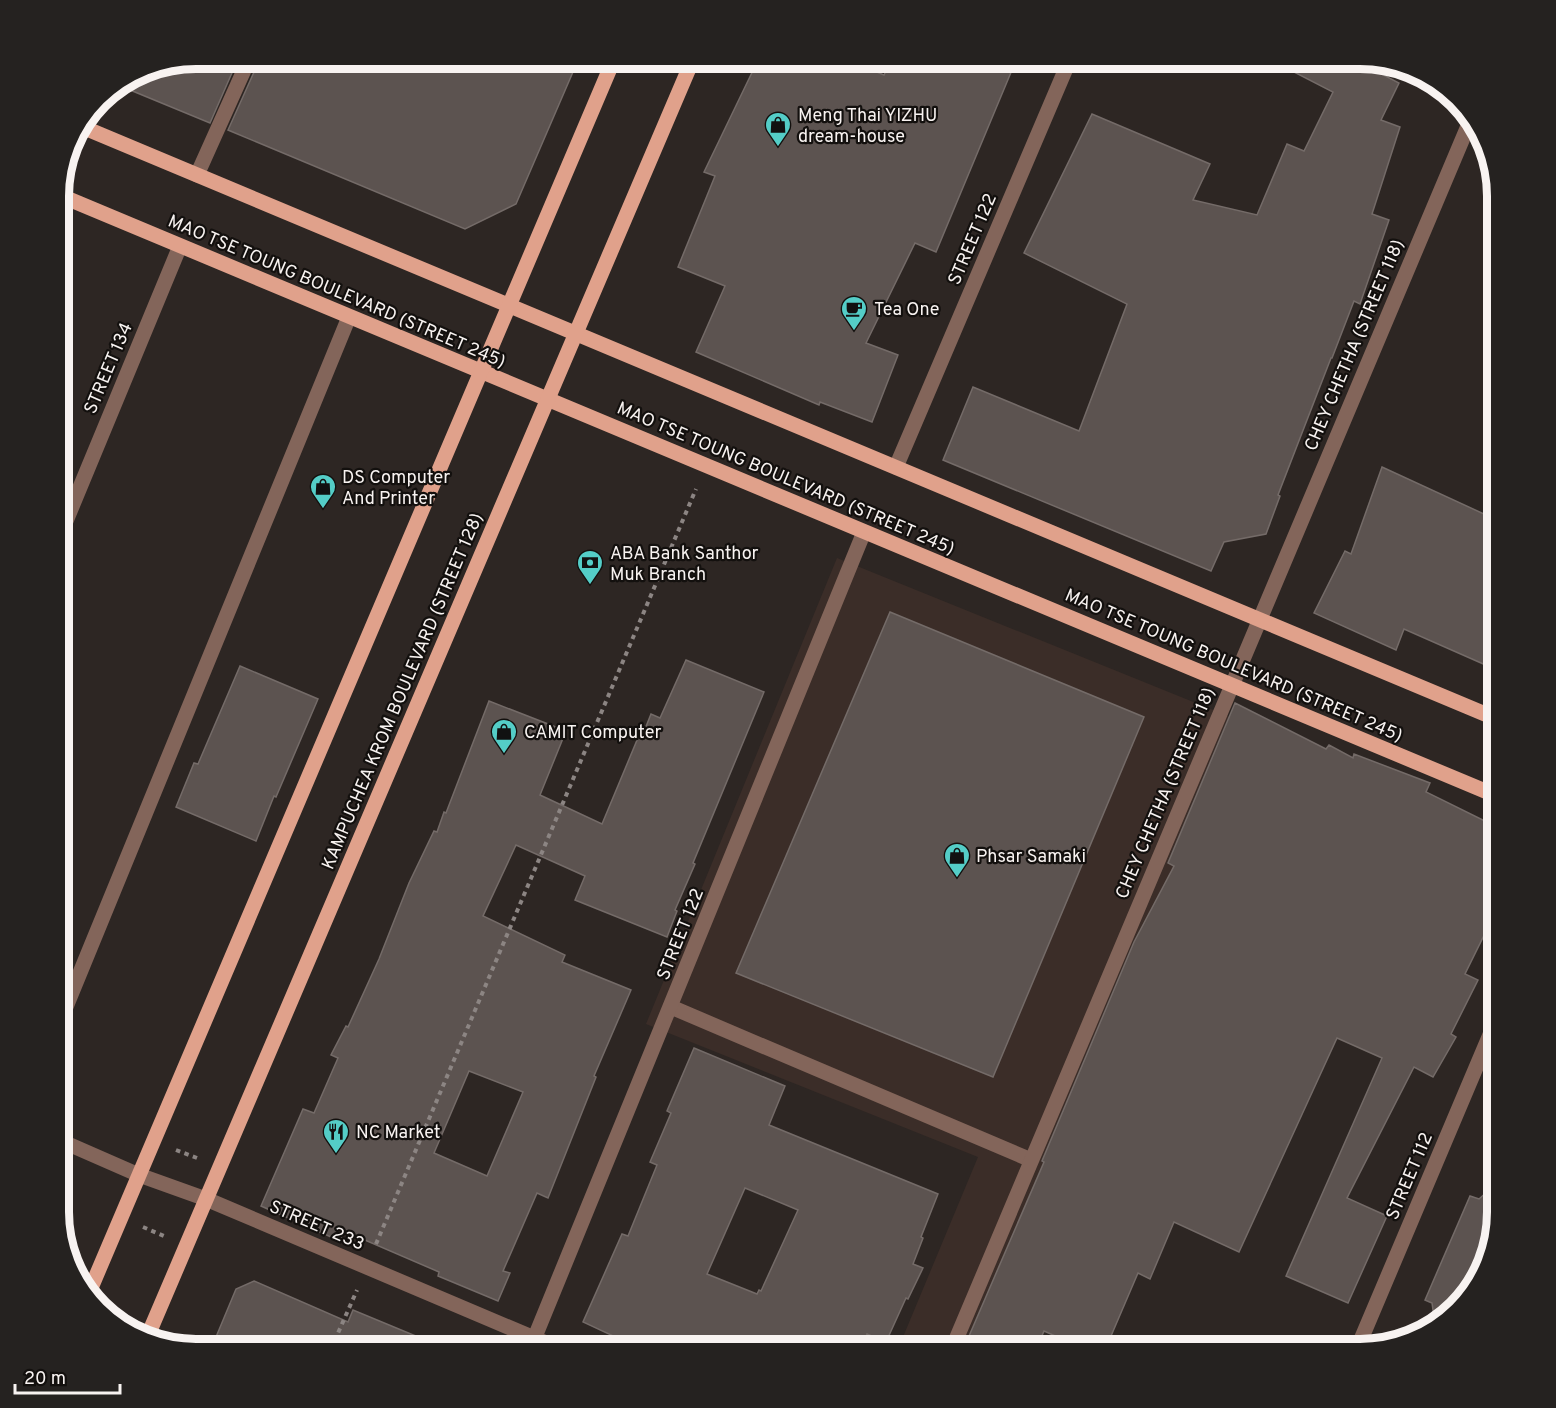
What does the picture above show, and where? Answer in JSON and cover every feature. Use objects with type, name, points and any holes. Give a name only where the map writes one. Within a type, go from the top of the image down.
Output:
[{"type":"main road","points":[[92,1285],[609,69]]},
{"type":"main road","name":"KAMPUCHEA KROM BOULEVARD (STREET 128)","points":[[150,1330],[688,69]]},
{"type":"main road","points":[[88,129],[1487,715]]},
{"type":"main road","name":"MAO TSE TOUNG BOULEVARD (STREET 245)","points":[[69,199],[1487,792]]},
{"type":"street","points":[[197,175],[245,69]]},
{"type":"street","name":"STREET 122","points":[[896,467],[1065,69]]},
{"type":"street","name":"CHEY CHETHA (STREET 118)","points":[[956,1339],[1467,128]]},
{"type":"street","name":"STREET 134","points":[[69,514],[180,246]]},
{"type":"street","points":[[69,1000],[349,317]]},
{"type":"street","name":"STREET 122","points":[[535,1339],[864,532]]},
{"type":"street","points":[[671,1007],[1031,1160]]},
{"type":"street","name":"STREET 112","points":[[1362,1339],[1487,1042]]},
{"type":"street","name":"STREET 233","points":[[69,1144],[366,1267],[522,1339]]},
{"type":"path","points":[[336,1339],[706,466]]},
{"type":"path","points":[[154,1141],[219,1168]]},
{"type":"path","points":[[121,1217],[186,1246]]},
{"type":"shaded area","name":"Phsar Samaki","points":[[837,558],[1270,733],[1009,1339],[902,1339],[978,1157],[646,1024]]},
{"type":"building","points":[[234,69],[210,123],[128,89],[147,79],[171,71]]},
{"type":"building","points":[[254,69],[574,69],[516,204],[465,229],[228,130]]},
{"type":"building","points":[[754,69],[870,69],[884,75],[887,69],[1012,70],[936,252],[915,243],[866,343],[898,355],[872,422],[820,402],[819,405],[696,352],[725,286],[678,267],[715,176],[704,172]]},
{"type":"building","points":[[1288,69],[1374,70],[1399,83],[1381,120],[1400,127],[1372,214],[1389,220],[1360,304],[1354,301],[1331,358],[1278,495],[1280,496],[1266,534],[1224,542],[1211,571],[943,460],[973,387],[1079,431],[1127,304],[1024,253],[1092,114],[1210,164],[1193,200],[1257,215],[1287,144],[1304,151],[1333,92]]},
{"type":"building","points":[[1382,467],[1487,515],[1487,666],[1404,629],[1396,650],[1314,613],[1345,551],[1351,554]]},
{"type":"building","points":[[890,612],[1144,717],[993,1077],[736,973]]},
{"type":"building","points":[[686,660],[764,692],[693,863],[695,864],[675,910],[677,911],[667,937],[575,900],[585,876],[516,845],[483,916],[565,955],[562,962],[631,990],[594,1076],[596,1077],[548,1198],[537,1193],[503,1271],[510,1273],[498,1301],[438,1276],[439,1272],[344,1231],[340,1241],[261,1206],[303,1109],[314,1113],[338,1058],[331,1055],[346,1026],[348,1027],[379,959],[409,883],[434,831],[437,832],[444,812],[446,813],[489,701],[566,731],[540,795],[602,824],[640,733],[643,734],[651,714],[660,718]],"holes":[[[469,1071],[523,1092],[487,1176],[434,1153]]]},
{"type":"building","points":[[240,666],[318,699],[256,841],[176,807],[194,763],[198,764]]},
{"type":"building","points":[[1235,703],[1326,749],[1329,745],[1353,758],[1354,754],[1430,783],[1426,792],[1487,822],[1487,929],[1465,974],[1478,980],[1451,1034],[1456,1037],[1433,1077],[1414,1067],[1347,1198],[1387,1216],[1348,1303],[1286,1276],[1382,1058],[1337,1038],[1239,1252],[1174,1222],[1150,1279],[1138,1273],[1110,1339],[1062,1339],[1044,1331],[1041,1339],[968,1339],[1044,1162],[1042,1161],[1134,942],[1174,866],[1168,863]]},
{"type":"building","points":[[694,1048],[785,1086],[769,1125],[938,1194],[913,1264],[923,1268],[887,1339],[879,1339],[867,1334],[865,1339],[620,1339],[583,1322],[622,1234],[628,1236],[657,1165],[650,1162],[671,1113],[667,1111]],"holes":[[[745,1188],[798,1210],[761,1291],[759,1290],[757,1294],[707,1274]]]},
{"type":"building","points":[[1487,1192],[1485,1237],[1477,1261],[1466,1283],[1450,1302],[1434,1316],[1432,1303],[1425,1300],[1470,1196],[1479,1199]]},
{"type":"building","points":[[254,1281],[348,1322],[353,1310],[423,1339],[215,1339],[236,1289]]},
{"type":"place","name":"Meng Thai YIZHU dream-house","points":[[778,148]]},
{"type":"place","name":"Tea One","points":[[854,332]]},
{"type":"place","name":"DS Computer And Printer","points":[[323,510]]},
{"type":"place","name":"ABA Bank Santhor Muk Branch","points":[[590,586]]},
{"type":"place","name":"CAMIT Computer","points":[[504,755]]},
{"type":"place","name":"Phsar Samaki","points":[[957,879]]},
{"type":"place","name":"NC Market","points":[[336,1155]]}]
